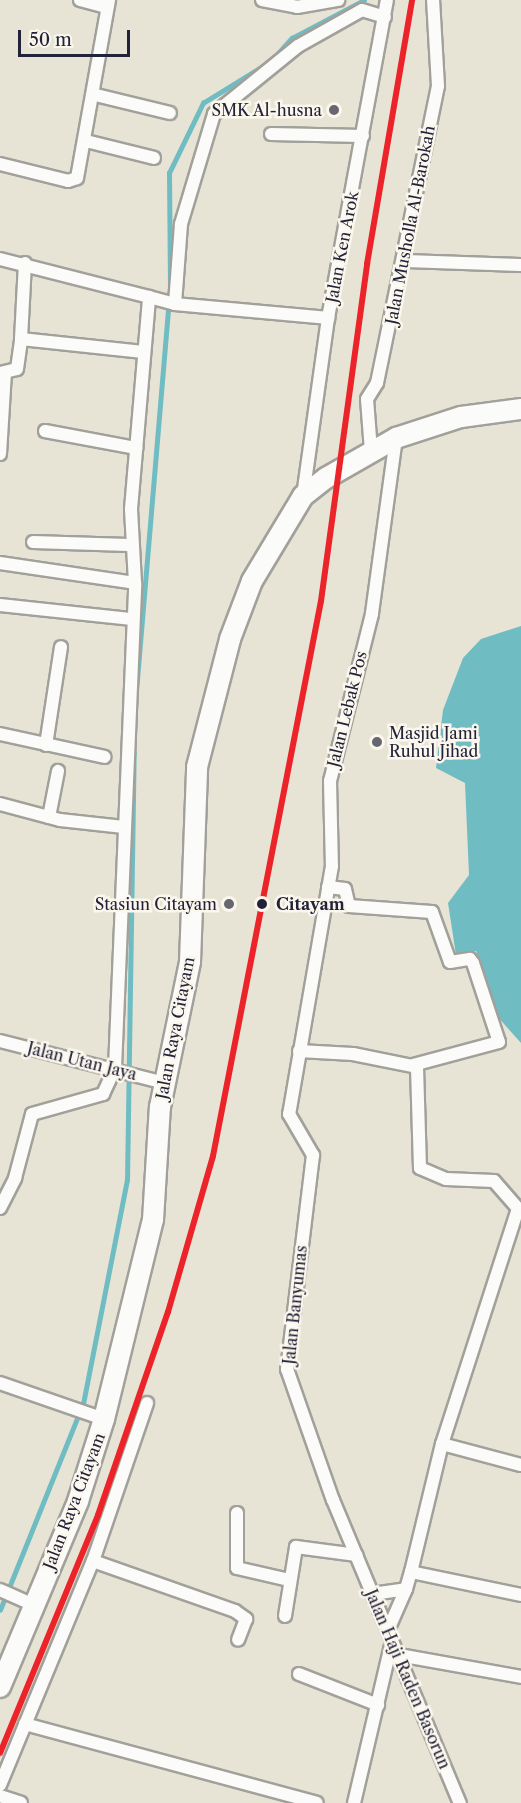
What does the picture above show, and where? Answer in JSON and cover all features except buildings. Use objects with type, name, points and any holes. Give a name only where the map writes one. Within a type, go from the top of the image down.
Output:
[{"type":"main road","name":"Jalan Raya Citayam","points":[[0,1687],[6,1656],[98,1417],[158,1196],[157,1080],[190,962],[197,767],[230,639],[252,581],[303,496],[371,451],[396,438],[461,417],[521,409]]},
{"type":"street","points":[[0,164],[73,181],[86,141],[96,95],[108,3],[80,0]]},
{"type":"street","points":[[262,0],[297,7],[338,0]]},
{"type":"street","name":"Jalan Musholla Al-Barokah","points":[[371,451],[367,399],[377,383],[405,261],[407,221],[438,86],[436,1]]},
{"type":"street","points":[[172,304],[181,224],[214,114],[298,46],[362,10],[386,9]]},
{"type":"street","name":"Jalan Ken Arok","points":[[303,496],[328,318],[386,9]]},
{"type":"street","points":[[96,95],[170,113]]},
{"type":"street","points":[[271,134],[363,136]]},
{"type":"street","points":[[86,141],[154,158]]},
{"type":"street","points":[[0,259],[172,304],[328,318]]},
{"type":"street","points":[[405,261],[521,264]]},
{"type":"street","points":[[0,454],[2,373],[17,369],[25,264]]},
{"type":"street","points":[[2,1200],[32,1114],[103,1094],[120,1069],[124,827],[135,583],[129,545],[143,352],[151,298]]},
{"type":"street","points":[[21,339],[143,352]]},
{"type":"street","points":[[45,431],[136,448]]},
{"type":"street","name":"Jalan Lebak Pos","points":[[299,1051],[332,866],[330,781],[372,614],[396,438]]},
{"type":"street","points":[[33,542],[129,545]]},
{"type":"street","points":[[0,563],[135,583]]},
{"type":"street","points":[[0,605],[132,619]]},
{"type":"street","points":[[46,745],[61,647]]},
{"type":"street","points":[[0,734],[105,757]]},
{"type":"street","points":[[49,817],[58,771]]},
{"type":"street","points":[[0,804],[49,817],[124,827]]},
{"type":"street","points":[[299,1051],[413,1065],[499,1042],[471,959],[450,962],[432,912],[349,906],[345,889],[328,887]]},
{"type":"street","name":"Jalan Utan Jaya","points":[[0,1041],[157,1080]]},
{"type":"street","name":"Jalan Banyumas","points":[[299,1051],[288,1118],[313,1155],[287,1369],[356,1555]]},
{"type":"street","points":[[354,1803],[378,1705],[390,1636],[411,1572],[442,1444],[520,1210],[494,1181],[446,1179],[420,1168],[420,1076],[413,1065]]},
{"type":"street","points":[[0,1383],[62,1400],[98,1417]]},
{"type":"street","points":[[0,1785],[93,1561],[147,1403]]},
{"type":"street","points":[[442,1444],[521,1465]]},
{"type":"street","points":[[237,1513],[237,1569],[289,1580]]},
{"type":"street","points":[[285,1616],[293,1554],[301,1545],[356,1555]]},
{"type":"street","name":"Jalan Haji Raden Basorun","points":[[356,1555],[460,1803]]},
{"type":"street","points":[[93,1561],[235,1611],[246,1619],[238,1640]]},
{"type":"street","points":[[411,1572],[521,1595]]},
{"type":"street","points":[[372,1594],[406,1589]]},
{"type":"street","points":[[0,1590],[28,1603]]},
{"type":"street","points":[[399,1655],[521,1677]]},
{"type":"street","points":[[298,1674],[378,1705]]},
{"type":"street","points":[[25,1724],[317,1803]]},
{"type":"street","points":[[0,1796],[21,1803]]},
{"type":"water","points":[[521,626],[521,1043],[497,1016],[476,951],[456,955],[448,903],[469,875],[465,783],[436,768],[443,710],[463,658],[481,639]]},
{"type":"waterway","points":[[136,691],[170,286],[169,173],[203,103],[271,61],[292,38],[364,0]]},
{"type":"waterway","points":[[0,1610],[83,1404],[127,1180],[134,753]]},
{"type":"transit line","points":[[0,1753],[98,1515],[168,1312],[213,1156],[321,601],[367,264],[412,0]]},
{"type":"place","name":"SMK Al-husna","points":[[334,110]]},
{"type":"place","name":"Masjid Jami Ruhul Jihad","points":[[377,742]]},
{"type":"place","name":"Stasiun Citayam","points":[[229,904]]},
{"type":"place","name":"Citayam","points":[[262,904]]}]
